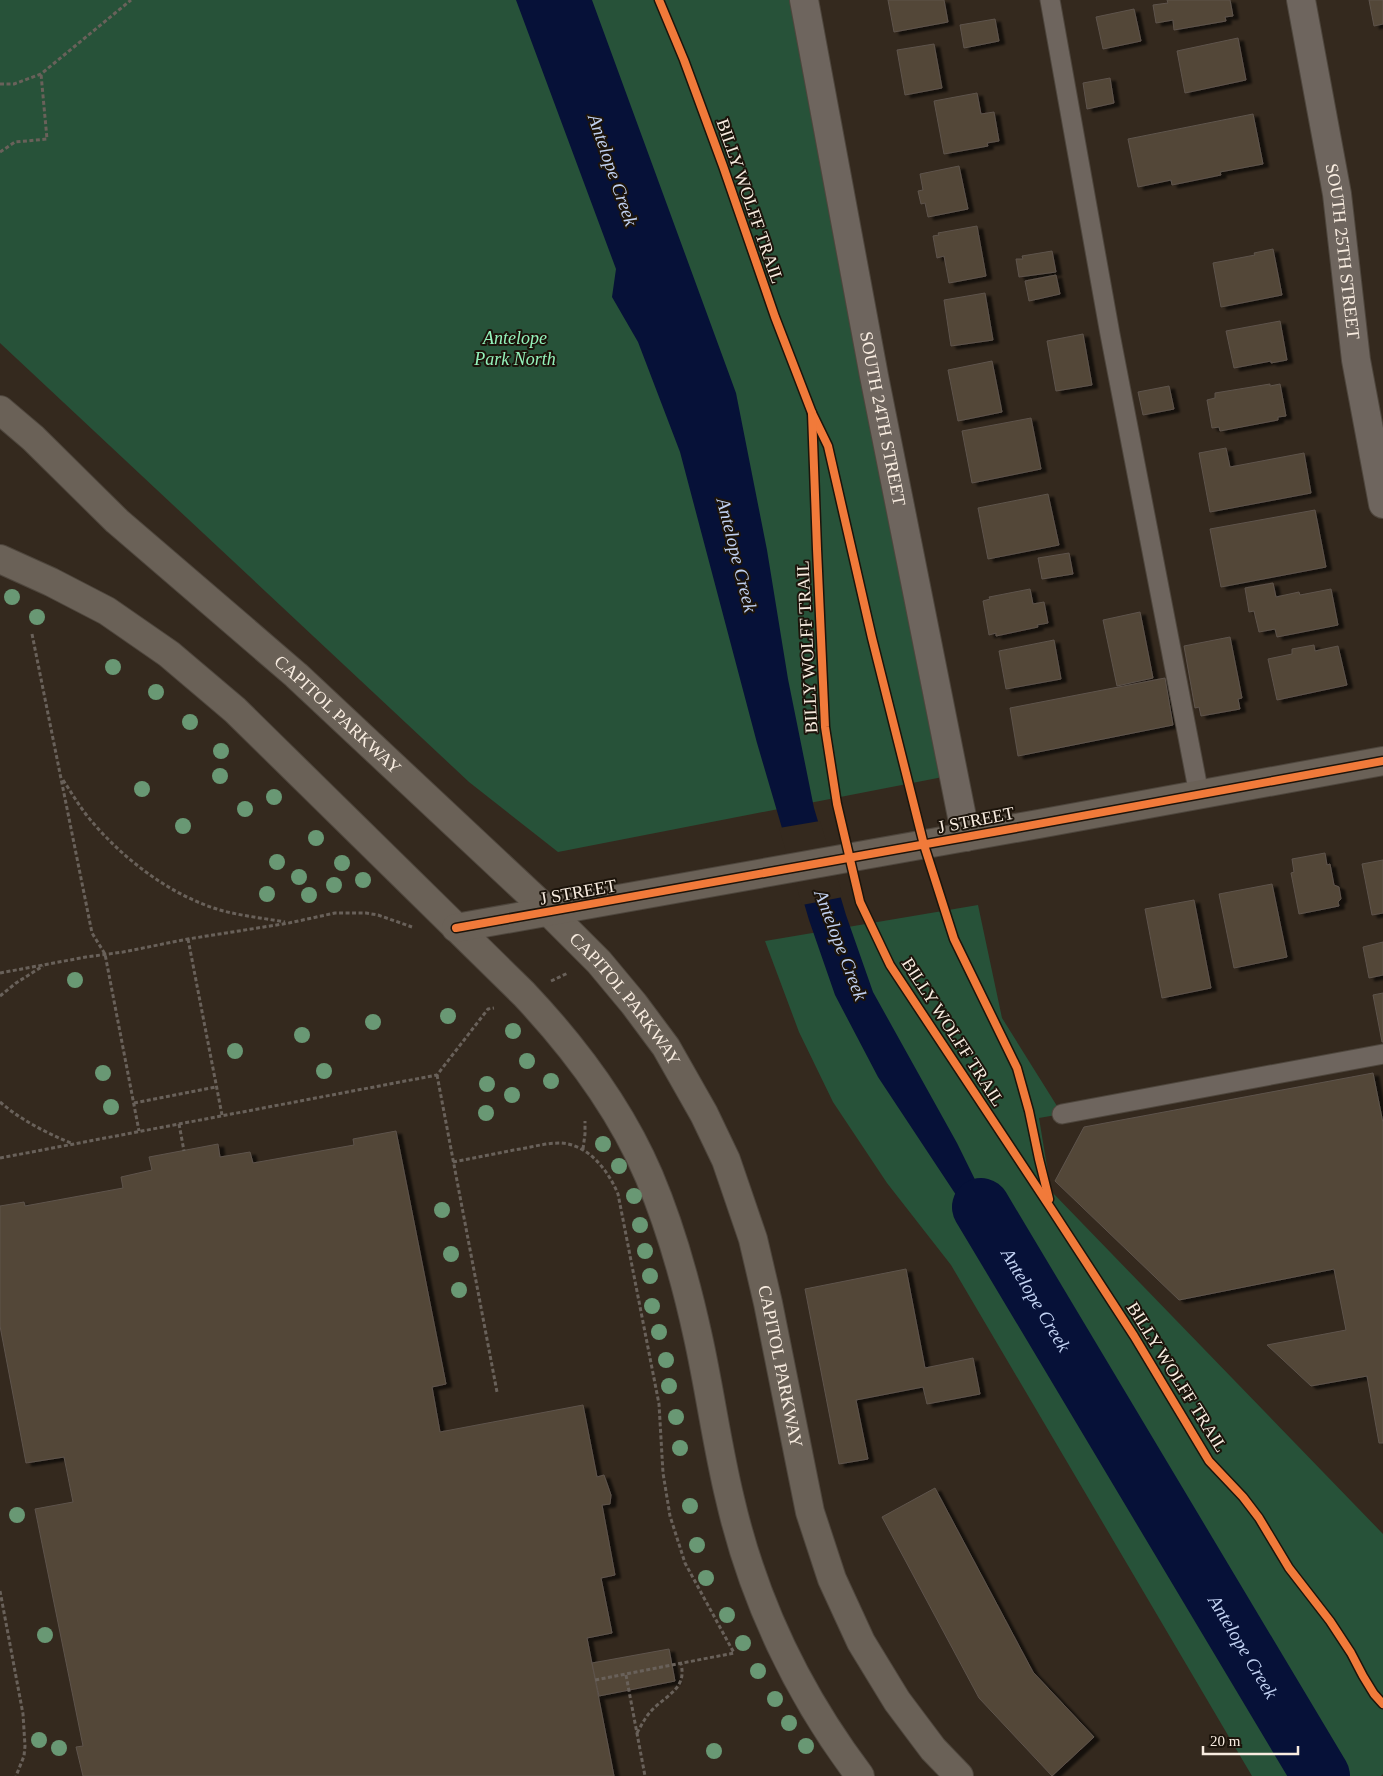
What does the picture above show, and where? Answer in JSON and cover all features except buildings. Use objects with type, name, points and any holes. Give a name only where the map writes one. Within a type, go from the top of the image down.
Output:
[{"type":"main road","name":"CAPITOL PARKWAY","points":[[0,410],[33,438],[117,521],[296,675],[549,912],[599,962],[666,1047],[704,1114],[726,1160],[753,1239],[770,1312],[810,1512],[832,1578],[861,1642],[897,1701],[934,1749],[959,1776]]},
{"type":"main road","points":[[0,559],[51,582],[107,611],[169,654],[235,710],[532,1002],[589,1072],[631,1138],[648,1174],[667,1223],[698,1337],[730,1500],[748,1564],[777,1639],[796,1676],[836,1745],[860,1776]]},
{"type":"main road","name":"J STREET","points":[[456,928],[760,876],[966,836],[1383,760]]},
{"type":"street","name":"SOUTH 24TH STREET","points":[[804,0],[874,376],[966,836]]},
{"type":"street","name":"SOUTH 25TH STREET","points":[[1301,0],[1337,194],[1356,360],[1383,504]]},
{"type":"lane","points":[[1050,0],[1110,334],[1199,794]]},
{"type":"lane","points":[[1062,1114],[1383,1054]]},
{"type":"path","points":[[0,84],[14,84],[40,74],[131,0]]},
{"type":"path","points":[[0,152],[15,142],[47,139],[40,74]]},
{"type":"path","points":[[32,634],[92,933],[105,954],[140,1131]]},
{"type":"path","points":[[61,778],[99,830],[127,856],[166,885],[190,898],[220,910],[289,923]]},
{"type":"path","points":[[0,973],[289,923],[335,913],[366,913],[390,918],[414,928]]},
{"type":"path","points":[[188,939],[222,1115]]},
{"type":"path","points":[[0,996],[46,964]]},
{"type":"path","points":[[548,982],[572,971]]},
{"type":"path","points":[[0,1158],[437,1075],[488,1009],[496,1007]]},
{"type":"path","points":[[437,1075],[497,1392]]},
{"type":"path","points":[[134,1103],[217,1087]]},
{"type":"path","points":[[0,1102],[33,1125],[74,1144]]},
{"type":"path","points":[[179,1124],[184,1151]]},
{"type":"path","points":[[453,1162],[545,1144],[562,1143],[583,1150],[594,1158],[603,1167],[618,1194],[659,1404],[663,1473],[670,1516],[685,1563],[734,1653],[595,1680]]},
{"type":"path","points":[[0,1591],[23,1714],[24,1756],[16,1776]]},
{"type":"path","points":[[637,1733],[646,1717],[676,1689],[681,1680],[681,1664]]},
{"type":"path","points":[[626,1674],[645,1776]]},
{"type":"green space","name":"Antelope Park North","points":[[0,0],[804,0],[953,775],[558,852],[469,782],[0,343]]},
{"type":"green space","points":[[978,905],[1002,1018],[1062,1114],[1039,1118],[1051,1191],[1383,1534],[1383,1774],[1381,1776],[1252,1776],[951,1265],[887,1183],[833,1102],[799,1032],[765,941]]},
{"type":"water","points":[[516,0],[592,0],[736,393],[767,550],[788,679],[814,808],[846,915],[873,992],[957,1143],[1022,1275],[962,1204],[878,1077],[835,995],[809,920],[757,743],[680,452],[638,342],[612,297],[616,269]]},
{"type":"pier","points":[[820,821],[843,897],[802,905],[779,828]]},
{"type":"waterway","name":"Antelope Creek","points":[[981,1207],[1321,1776]]},
{"type":"cycle path","name":"BILLY WOLFF TRAIL","points":[[659,0],[684,60],[723,166],[775,317],[812,413],[828,446],[872,638],[924,845],[954,939],[1017,1068],[1049,1199]]},
{"type":"cycle path","name":"BILLY WOLFF TRAIL","points":[[812,413],[825,727],[837,804],[860,902],[890,965],[1134,1336],[1209,1461],[1243,1497],[1259,1518],[1289,1568],[1330,1621],[1374,1694],[1383,1704]]},
{"type":"cycle path","points":[[456,928],[804,867],[1383,761]]}]
